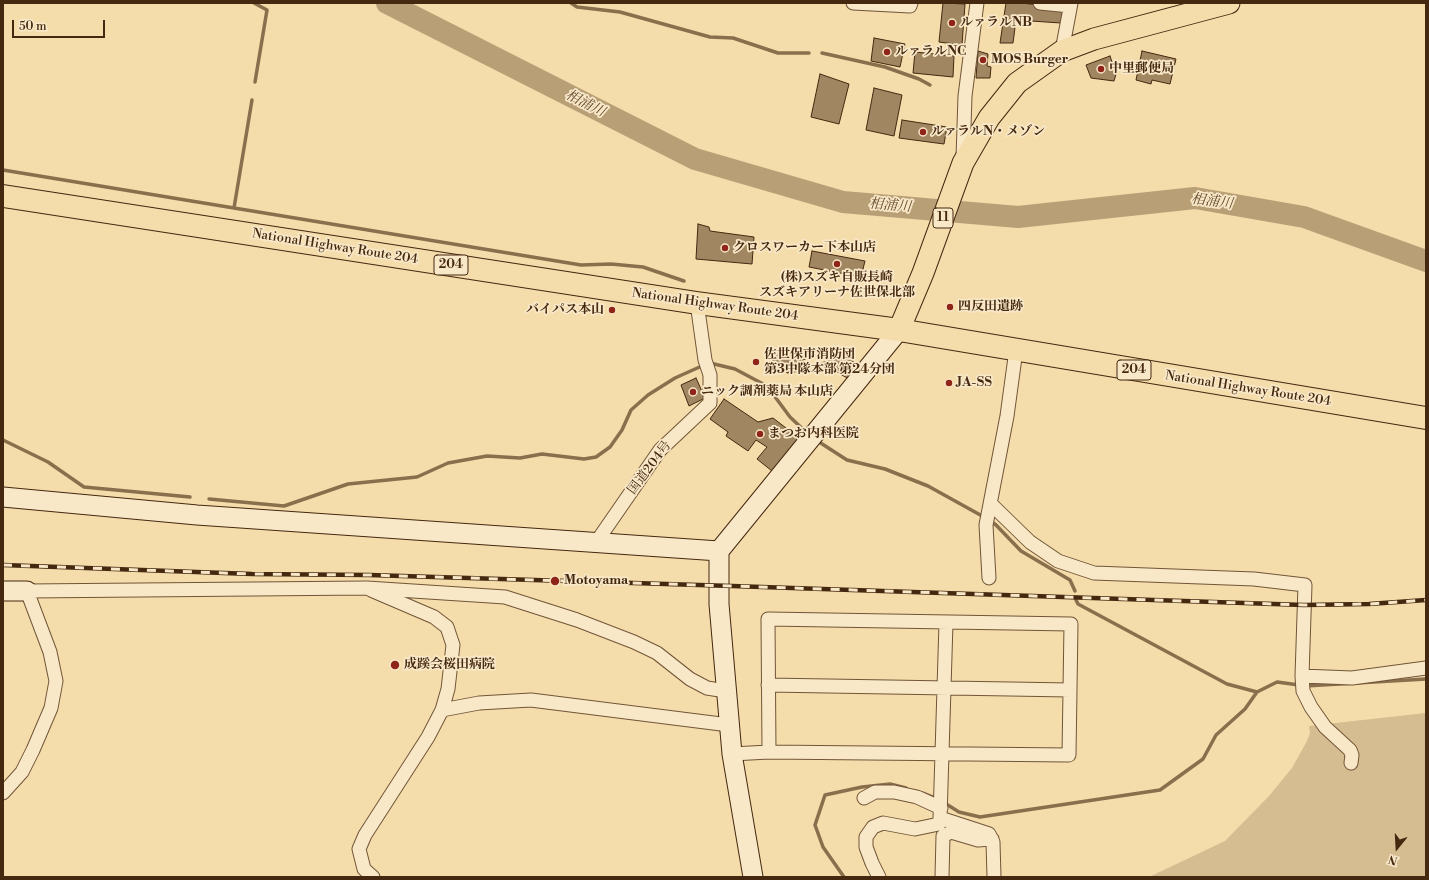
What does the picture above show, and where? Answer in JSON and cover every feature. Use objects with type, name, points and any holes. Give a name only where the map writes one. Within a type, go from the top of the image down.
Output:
[{"type":"highway","name":"National Highway Route 204","points":[[3,196],[697,303],[899,330],[1426,418]]},
{"type":"main road","name":"11","points":[[899,330],[963,164],[989,118],[1017,83],[1062,51],[1094,39],[1229,3]]},
{"type":"street","points":[[854,3],[910,6],[911,3]]},
{"type":"street","points":[[963,164],[965,96],[977,3]]},
{"type":"street","points":[[1040,3],[1071,4],[1062,51]]},
{"type":"street","name":"国道204号","points":[[595,544],[660,450],[710,403],[710,375],[705,360],[697,303]]},
{"type":"street","points":[[753,877],[750,869],[732,754],[718,604],[719,551],[899,330]]},
{"type":"street","points":[[989,578],[986,525],[992,505],[1007,416],[1016,350]]},
{"type":"street","points":[[3,497],[197,515],[595,544],[719,551]]},
{"type":"street","points":[[992,505],[1030,542],[1058,561],[1094,573],[1254,579],[1305,585],[1302,677],[1303,691],[1325,727],[1350,750],[1352,755],[1350,763]]},
{"type":"street","points":[[3,591],[367,588],[505,597],[577,620],[634,642],[657,653],[690,679],[707,688],[726,691]]},
{"type":"street","points":[[367,588],[434,617],[447,627],[453,645],[448,689],[442,710],[428,737],[365,835],[360,849],[364,869],[373,877]]},
{"type":"street","points":[[3,793],[22,772],[33,750],[51,708],[56,681],[50,652],[27,591]]},
{"type":"street","points":[[732,754],[769,752],[1069,755],[1071,624],[768,619],[769,752]]},
{"type":"street","points":[[879,877],[866,847],[866,837],[873,827],[883,823],[915,829],[938,824],[941,807],[946,623]]},
{"type":"street","points":[[1302,677],[1352,678],[1426,668]]},
{"type":"street","points":[[768,685],[1070,690]]},
{"type":"street","points":[[442,710],[479,703],[531,700],[729,725]]},
{"type":"street","points":[[864,798],[874,792],[894,792],[917,797],[941,807],[989,834],[992,839],[994,877]]},
{"type":"street","points":[[942,877],[943,836],[951,832],[978,840],[992,839]]},
{"type":"shaded area","points":[[1426,713],[1426,877],[1149,877],[1225,841],[1269,796],[1292,768],[1307,741],[1310,733],[1309,726]]},
{"type":"building","name":"ルァラルNB","points":[[943,3],[965,4],[962,45],[939,42]]},
{"type":"building","points":[[1006,3],[1022,3],[1063,8],[1061,23],[1016,20],[1013,43],[1000,43]]},
{"type":"building","name":"ルァラルNC","points":[[874,38],[905,44],[900,67],[871,61]]},
{"type":"building","name":"MOS Burger","points":[[978,51],[988,54],[987,66],[991,67],[990,78],[976,78]]},
{"type":"building","points":[[1142,51],[1176,59],[1170,84],[1152,80],[1151,84],[1136,80]]},
{"type":"building","points":[[915,52],[954,56],[953,77],[913,73]]},
{"type":"building","name":"中里郵便局","points":[[1110,56],[1116,74],[1114,81],[1091,78],[1086,65]]},
{"type":"building","points":[[820,74],[849,84],[839,124],[811,117]]},
{"type":"building","points":[[874,88],[902,95],[894,136],[866,130]]},
{"type":"building","name":"ルァラルN・メゾン","points":[[902,120],[947,127],[944,144],[899,138]]},
{"type":"building","name":"クロスワーカー下本山店","points":[[698,224],[709,227],[710,231],[754,237],[752,264],[696,259]]},
{"type":"building","name":"(株)スズキ自販長崎 スズキアリーナ佐世保北部","points":[[812,251],[865,261],[861,277],[809,267]]},
{"type":"building","points":[[790,351],[791,354],[799,353],[800,355],[806,355],[807,358],[802,361],[803,367],[800,368],[800,371],[787,373],[786,371],[779,372],[778,369],[774,369],[772,354]]},
{"type":"building","points":[[846,356],[852,358],[852,361],[860,366],[849,379],[821,363]]},
{"type":"building","name":"ニック調剤薬局 本山店","points":[[696,378],[705,398],[689,406],[681,385]]},
{"type":"building","name":"まつお内科医院","points":[[724,399],[758,422],[773,418],[799,438],[772,471],[757,459],[767,447],[756,440],[748,451],[726,436],[728,432],[710,419]]},
{"type":"waterway","points":[[254,3],[267,10],[255,82]]},
{"type":"waterway","name":"相浦川","points":[[387,3],[695,159],[843,202],[1018,217],[1195,198],[1304,217],[1426,261]]},
{"type":"waterway","points":[[571,3],[577,7],[620,12],[710,37],[733,38],[778,53],[809,53]]},
{"type":"waterway","points":[[822,53],[885,67],[919,79],[930,85]]},
{"type":"waterway","points":[[3,170],[234,208],[252,100]]},
{"type":"waterway","points":[[234,208],[581,265],[611,264],[643,267],[684,281]]},
{"type":"waterway","points":[[710,363],[735,369],[767,386],[790,417],[808,434]]},
{"type":"waterway","points":[[209,499],[284,506],[348,484],[417,477],[448,463],[487,456],[520,458],[542,454],[584,459],[596,457],[610,447],[622,430],[631,410],[648,395],[675,378],[704,365]]},
{"type":"waterway","points":[[3,440],[48,462],[84,487],[190,497]]},
{"type":"waterway","points":[[816,440],[847,460],[885,469],[928,486],[984,517]]},
{"type":"waterway","points":[[989,520],[996,525],[1021,551],[1070,580],[1075,591]]},
{"type":"waterway","points":[[1076,600],[1078,604],[1227,684],[1257,692]]},
{"type":"waterway","points":[[1305,686],[1426,679]]},
{"type":"waterway","points":[[943,802],[959,812],[980,817],[1160,790],[1203,759],[1216,735],[1245,709],[1257,692],[1277,682],[1299,685]]},
{"type":"waterway","points":[[844,877],[823,847],[815,825],[825,795],[862,787],[890,784],[906,788]]},
{"type":"waterway","points":[[923,793],[938,799]]},
{"type":"railway","points":[[3,565],[252,574],[369,575],[732,586],[1304,605],[1369,604],[1426,600]]},
{"type":"place","name":"ルァラルNB","points":[[952,23]]},
{"type":"place","name":"ルァラルNC","points":[[887,52]]},
{"type":"place","name":"MOS Burger","points":[[983,60]]},
{"type":"place","name":"中里郵便局","points":[[1101,69]]},
{"type":"place","name":"ルァラルN・メゾン","points":[[923,132]]},
{"type":"place","name":"クロスワーカー下本山店","points":[[725,248]]},
{"type":"place","name":"(株)スズキ自販長崎 スズキアリーナ佐世保北部","points":[[837,264]]},
{"type":"place","name":"四反田遺跡","points":[[950,307]]},
{"type":"place","name":"バイパス本山","points":[[612,310]]},
{"type":"place","name":"佐世保市消防団 第3中隊本部 第24分団","points":[[756,362]]},
{"type":"place","name":"JA-SS","points":[[949,383]]},
{"type":"place","name":"ニック調剤薬局 本山店","points":[[693,392]]},
{"type":"place","name":"まつお内科医院","points":[[760,434]]},
{"type":"place","name":"Motoyama","points":[[555,581]]},
{"type":"place","name":"成蹊会桜田病院","points":[[395,665]]}]
